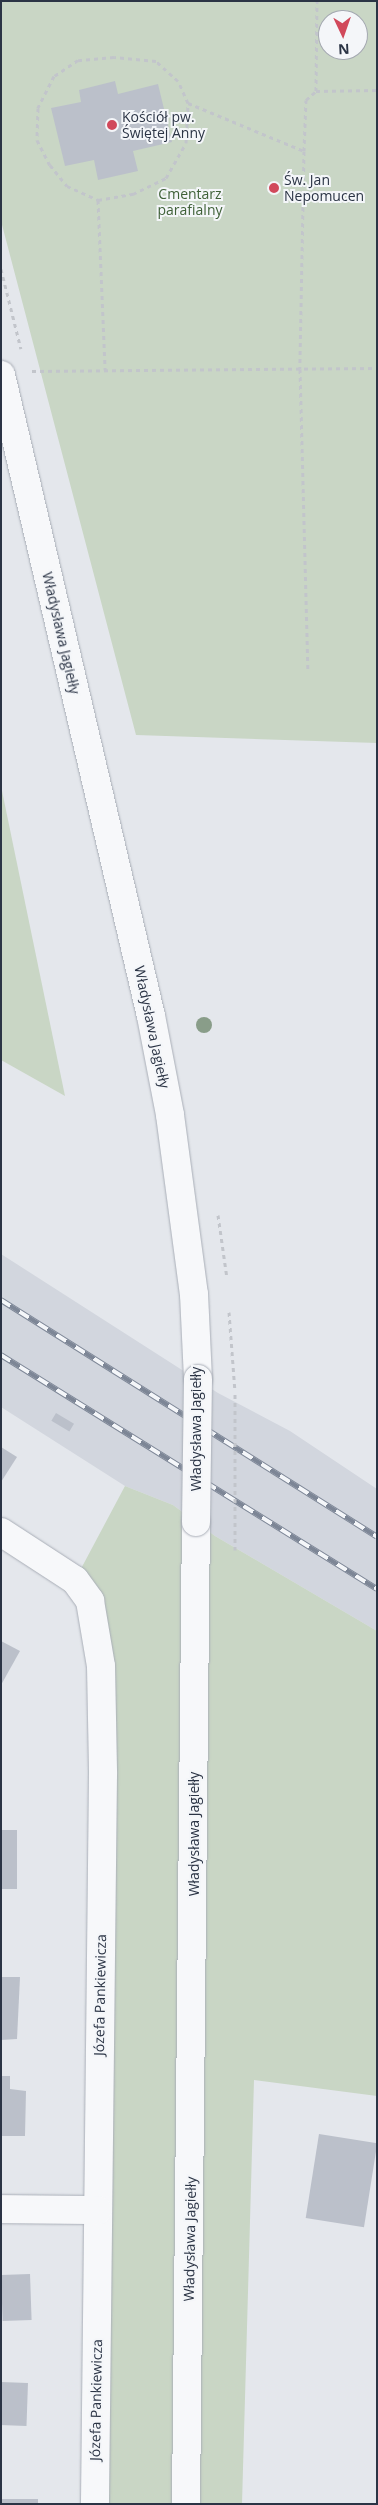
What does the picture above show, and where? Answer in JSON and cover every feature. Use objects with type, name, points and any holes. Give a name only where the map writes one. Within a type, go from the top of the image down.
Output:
[{"type":"street","name":"Władysława Jagiełły","points":[[14,373],[167,1097],[184,1208],[194,1294],[198,1379],[186,2504]]},
{"type":"street","name":"Józefa Pankiewicza","points":[[1,1532],[75,1580],[90,1601],[96,1629],[103,1696],[95,2504]]},
{"type":"street","points":[[1,2209],[98,2210]]},
{"type":"path","points":[[316,91],[317,1]]},
{"type":"path","points":[[114,57],[156,61],[178,81],[188,104],[186,143],[166,178],[133,194],[98,200],[67,186],[50,165],[37,140],[38,108],[54,76],[78,60],[114,57]]},
{"type":"path","points":[[308,671],[300,369],[306,100],[316,91],[377,90]]},
{"type":"path","points":[[188,104],[304,151]]},
{"type":"path","points":[[98,200],[105,370]]},
{"type":"path","points":[[1,269],[22,354]]},
{"type":"path","points":[[14,373],[105,370],[377,368]]},
{"type":"path","points":[[235,1391],[235,1550]]},
{"type":"shaded area","points":[[1,1254],[218,1393],[290,1431],[377,1489],[377,1631],[215,1536],[173,1505],[125,1486],[1,1407]]},
{"type":"green space","name":"Cmentarz parafialny","points":[[1,1],[377,1],[377,743],[136,735],[1,221]]},
{"type":"green space","points":[[1,786],[65,1096],[1,1060]]},
{"type":"green space","points":[[125,1486],[173,1505],[215,1536],[377,1631],[377,2096],[254,2080],[242,2504],[95,2504],[103,1774],[75,1580]]},
{"type":"building","name":"Kościół pw. Świętej Anny","points":[[115,81],[118,94],[158,84],[172,142],[133,151],[138,171],[98,180],[94,160],[65,166],[51,108],[81,102],[79,90]]},
{"type":"building","points":[[56,1413],[74,1424],[69,1432],[51,1421]]},
{"type":"building","points":[[1,1447],[17,1457],[1,1482]]},
{"type":"building","points":[[1,1641],[20,1651],[1,1685]]},
{"type":"building","points":[[1,1830],[17,1830],[17,1889],[1,1889]]},
{"type":"building","points":[[1,1977],[20,1977],[17,2039],[1,2040]]},
{"type":"building","points":[[1,2076],[10,2076],[10,2089],[26,2091],[25,2136],[1,2136]]},
{"type":"building","points":[[319,2134],[377,2143],[364,2227],[306,2218]]},
{"type":"building","points":[[30,2274],[32,2320],[3,2321],[1,2275]]},
{"type":"building","points":[[1,2382],[28,2383],[26,2426],[1,2425]]},
{"type":"building","points":[[1,2499],[38,2499],[38,2504],[1,2504]]},
{"type":"railway","points":[[1,1300],[377,1537]]},
{"type":"railway","points":[[1,1355],[377,1589]]},
{"type":"place","name":"Kościół pw. Świętej Anny","points":[[112,125]]},
{"type":"place","name":"Św. Jan Nepomucen","points":[[274,188]]}]
